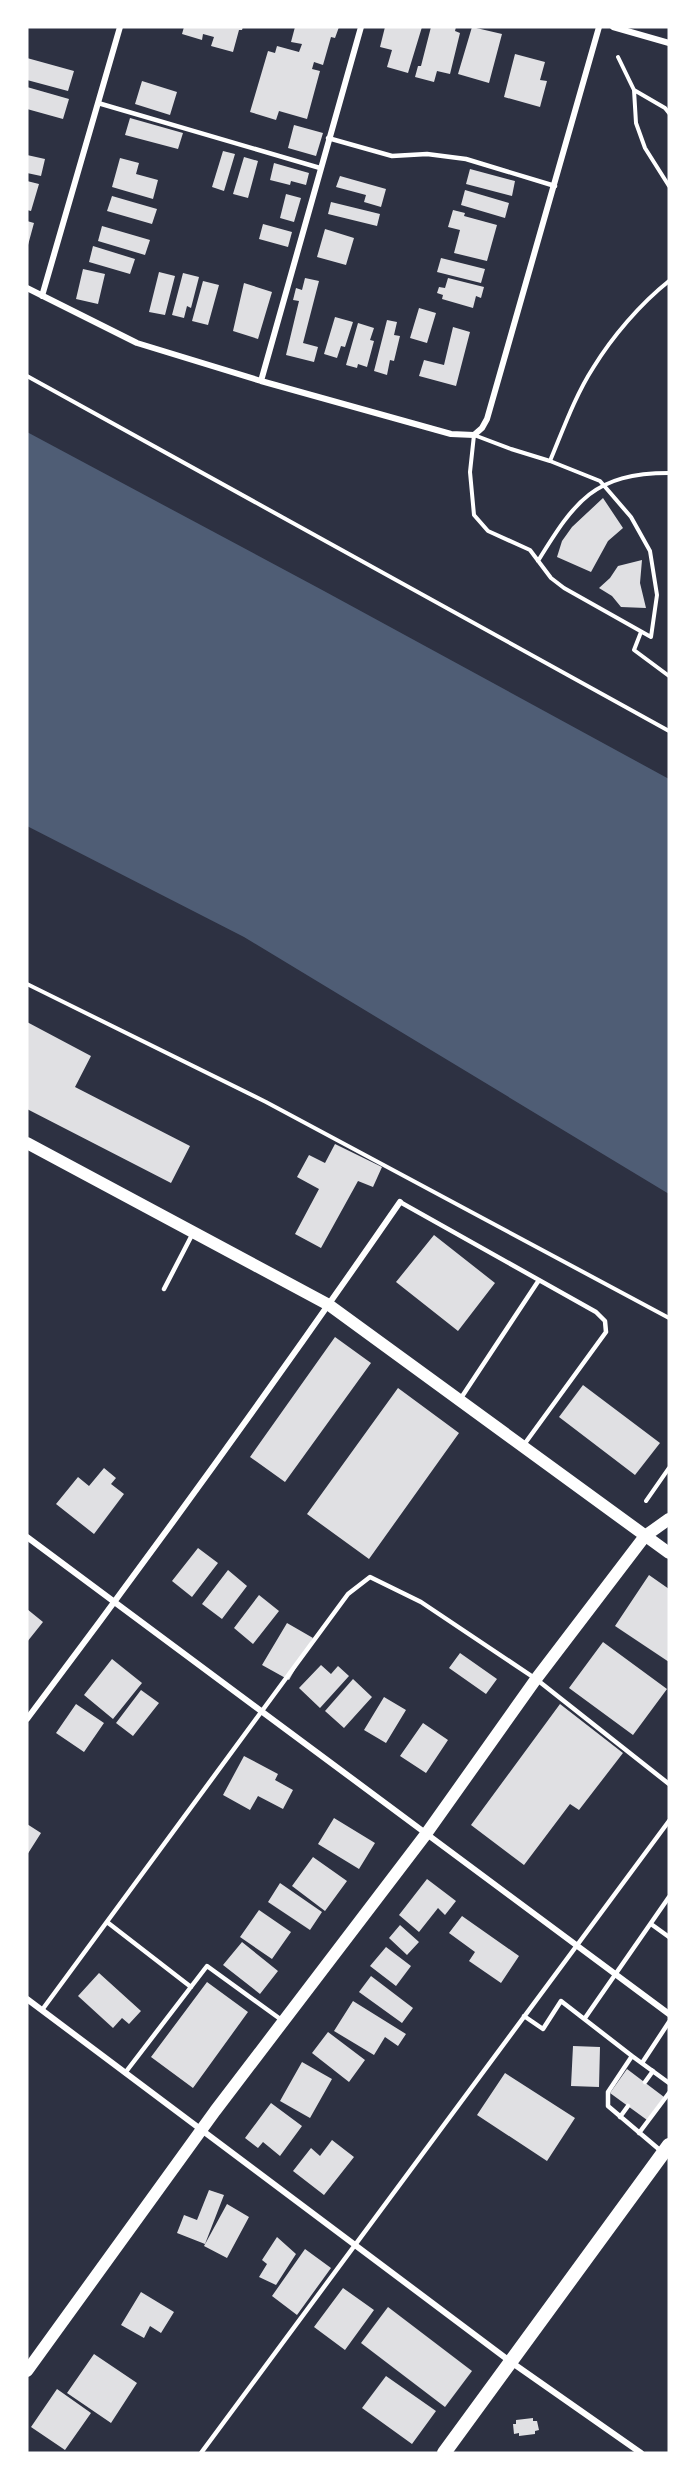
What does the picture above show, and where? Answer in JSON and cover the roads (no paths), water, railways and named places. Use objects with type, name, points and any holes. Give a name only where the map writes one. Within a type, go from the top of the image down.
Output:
[{"type":"main road","points":[[27,1143],[329,1305],[669,1553]]},
{"type":"main road","points":[[27,2371],[200,2131],[426,1834],[536,1679],[645,1536],[669,1519]]},
{"type":"main road","points":[[444,2453],[666,2149]]},
{"type":"street","points":[[42,296],[120,27]]},
{"type":"street","points":[[261,381],[361,27]]},
{"type":"street","points":[[27,288],[137,343],[261,381],[451,434],[474,435],[482,428],[487,418],[599,27]]},
{"type":"street","points":[[613,27],[669,43]]},
{"type":"street","points":[[27,1719],[114,1603],[329,1305],[400,1202]]},
{"type":"street","points":[[27,1537],[669,2014]]},
{"type":"street","points":[[27,1999],[511,2362],[641,2453]]},
{"type":"lane","points":[[97,102],[320,168]]},
{"type":"lane","points":[[328,138],[392,156],[427,154],[466,159],[555,186]]},
{"type":"lane","points":[[400,1202],[596,1312],[605,1322],[606,1332],[523,1446]]},
{"type":"lane","points":[[164,1289],[194,1233]]},
{"type":"lane","points":[[460,1401],[539,1280]]},
{"type":"lane","points":[[42,2010],[348,1594],[370,1577],[421,1602],[536,1679],[669,1784]]},
{"type":"lane","points":[[201,2453],[669,1821]]},
{"type":"lane","points":[[585,2018],[669,1897]]},
{"type":"lane","points":[[106,1922],[191,1987]]},
{"type":"lane","points":[[651,1924],[669,1937]]},
{"type":"lane","points":[[125,2073],[207,1966],[283,2021]]},
{"type":"lane","points":[[524,2016],[543,2029],[561,2001],[669,2083]]},
{"type":"lane","points":[[642,2063],[669,2022]]},
{"type":"lane","points":[[632,2056],[608,2092],[608,2106],[639,2133],[666,2149]]},
{"type":"lane","points":[[645,2082],[653,2071]]},
{"type":"lane","points":[[639,2133],[669,2093]]},
{"type":"lane","points":[[620,2117],[628,2106]]},
{"type":"water","points":[[27,432],[669,779],[669,1194],[244,937],[27,826]]}]
